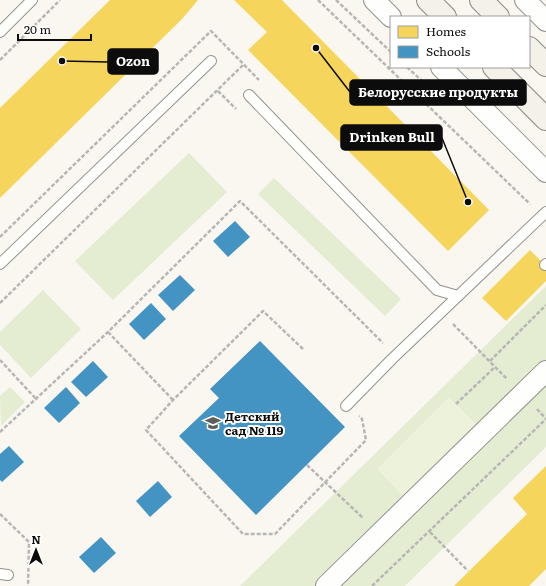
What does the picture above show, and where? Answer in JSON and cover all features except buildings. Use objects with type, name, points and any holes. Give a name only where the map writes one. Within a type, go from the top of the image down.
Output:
[{"type":"street","points":[[374,0],[390,16]]},
{"type":"street","points":[[428,0],[444,16]]},
{"type":"street","points":[[481,0],[497,16]]},
{"type":"street","points":[[525,0],[546,21]]},
{"type":"street","points":[[530,49],[546,65]]},
{"type":"street","points":[[442,68],[546,172]]},
{"type":"street","points":[[495,68],[546,119]]},
{"type":"street","points":[[326,586],[546,371]]},
{"type":"lane","points":[[0,32],[30,1]]},
{"type":"lane","points":[[0,264],[211,61]]},
{"type":"lane","points":[[249,95],[437,290],[458,296]]},
{"type":"lane","points":[[346,406],[392,359],[544,214]]},
{"type":"path","points":[[0,60],[60,0]]},
{"type":"path","points":[[318,0],[544,214]]},
{"type":"path","points":[[336,0],[390,51]]},
{"type":"path","points":[[0,237],[211,31]]},
{"type":"path","points":[[0,302],[244,64]]},
{"type":"path","points":[[0,432],[37,400],[108,332],[240,201],[385,345]]},
{"type":"path","points":[[490,361],[546,305]]},
{"type":"path","points":[[303,349],[263,311],[173,400],[146,430],[244,534],[275,534],[366,440],[362,419],[346,406]]},
{"type":"path","points":[[108,332],[173,400]]},
{"type":"path","points":[[0,360],[37,400]]},
{"type":"path","points":[[456,404],[495,367]]},
{"type":"path","points":[[372,586],[430,532],[546,418]]},
{"type":"path","points":[[307,465],[379,533]]},
{"type":"path","points":[[0,514],[29,542],[28,586]]},
{"type":"path","points":[[430,532],[468,571]]},
{"type":"green space","points":[[189,153],[227,192],[113,300],[75,261]]},
{"type":"green space","points":[[274,178],[401,299],[385,316],[258,194]]},
{"type":"green space","points":[[546,286],[546,447],[405,586],[240,586]]},
{"type":"green space","points":[[43,290],[81,329],[31,378],[0,345],[0,332]]},
{"type":"green space","points":[[10,387],[25,402],[1,426],[0,396]]},
{"type":"green space","points":[[449,397],[482,430],[409,502],[377,469]]},
{"type":"place","name":"Белорусские продукты","points":[[316,48]]},
{"type":"place","name":"Ozon","points":[[62,61]]},
{"type":"place","name":"Drinken Bull","points":[[468,202]]},
{"type":"place","name":"Детский сад № 119","points":[[213,423]]}]
